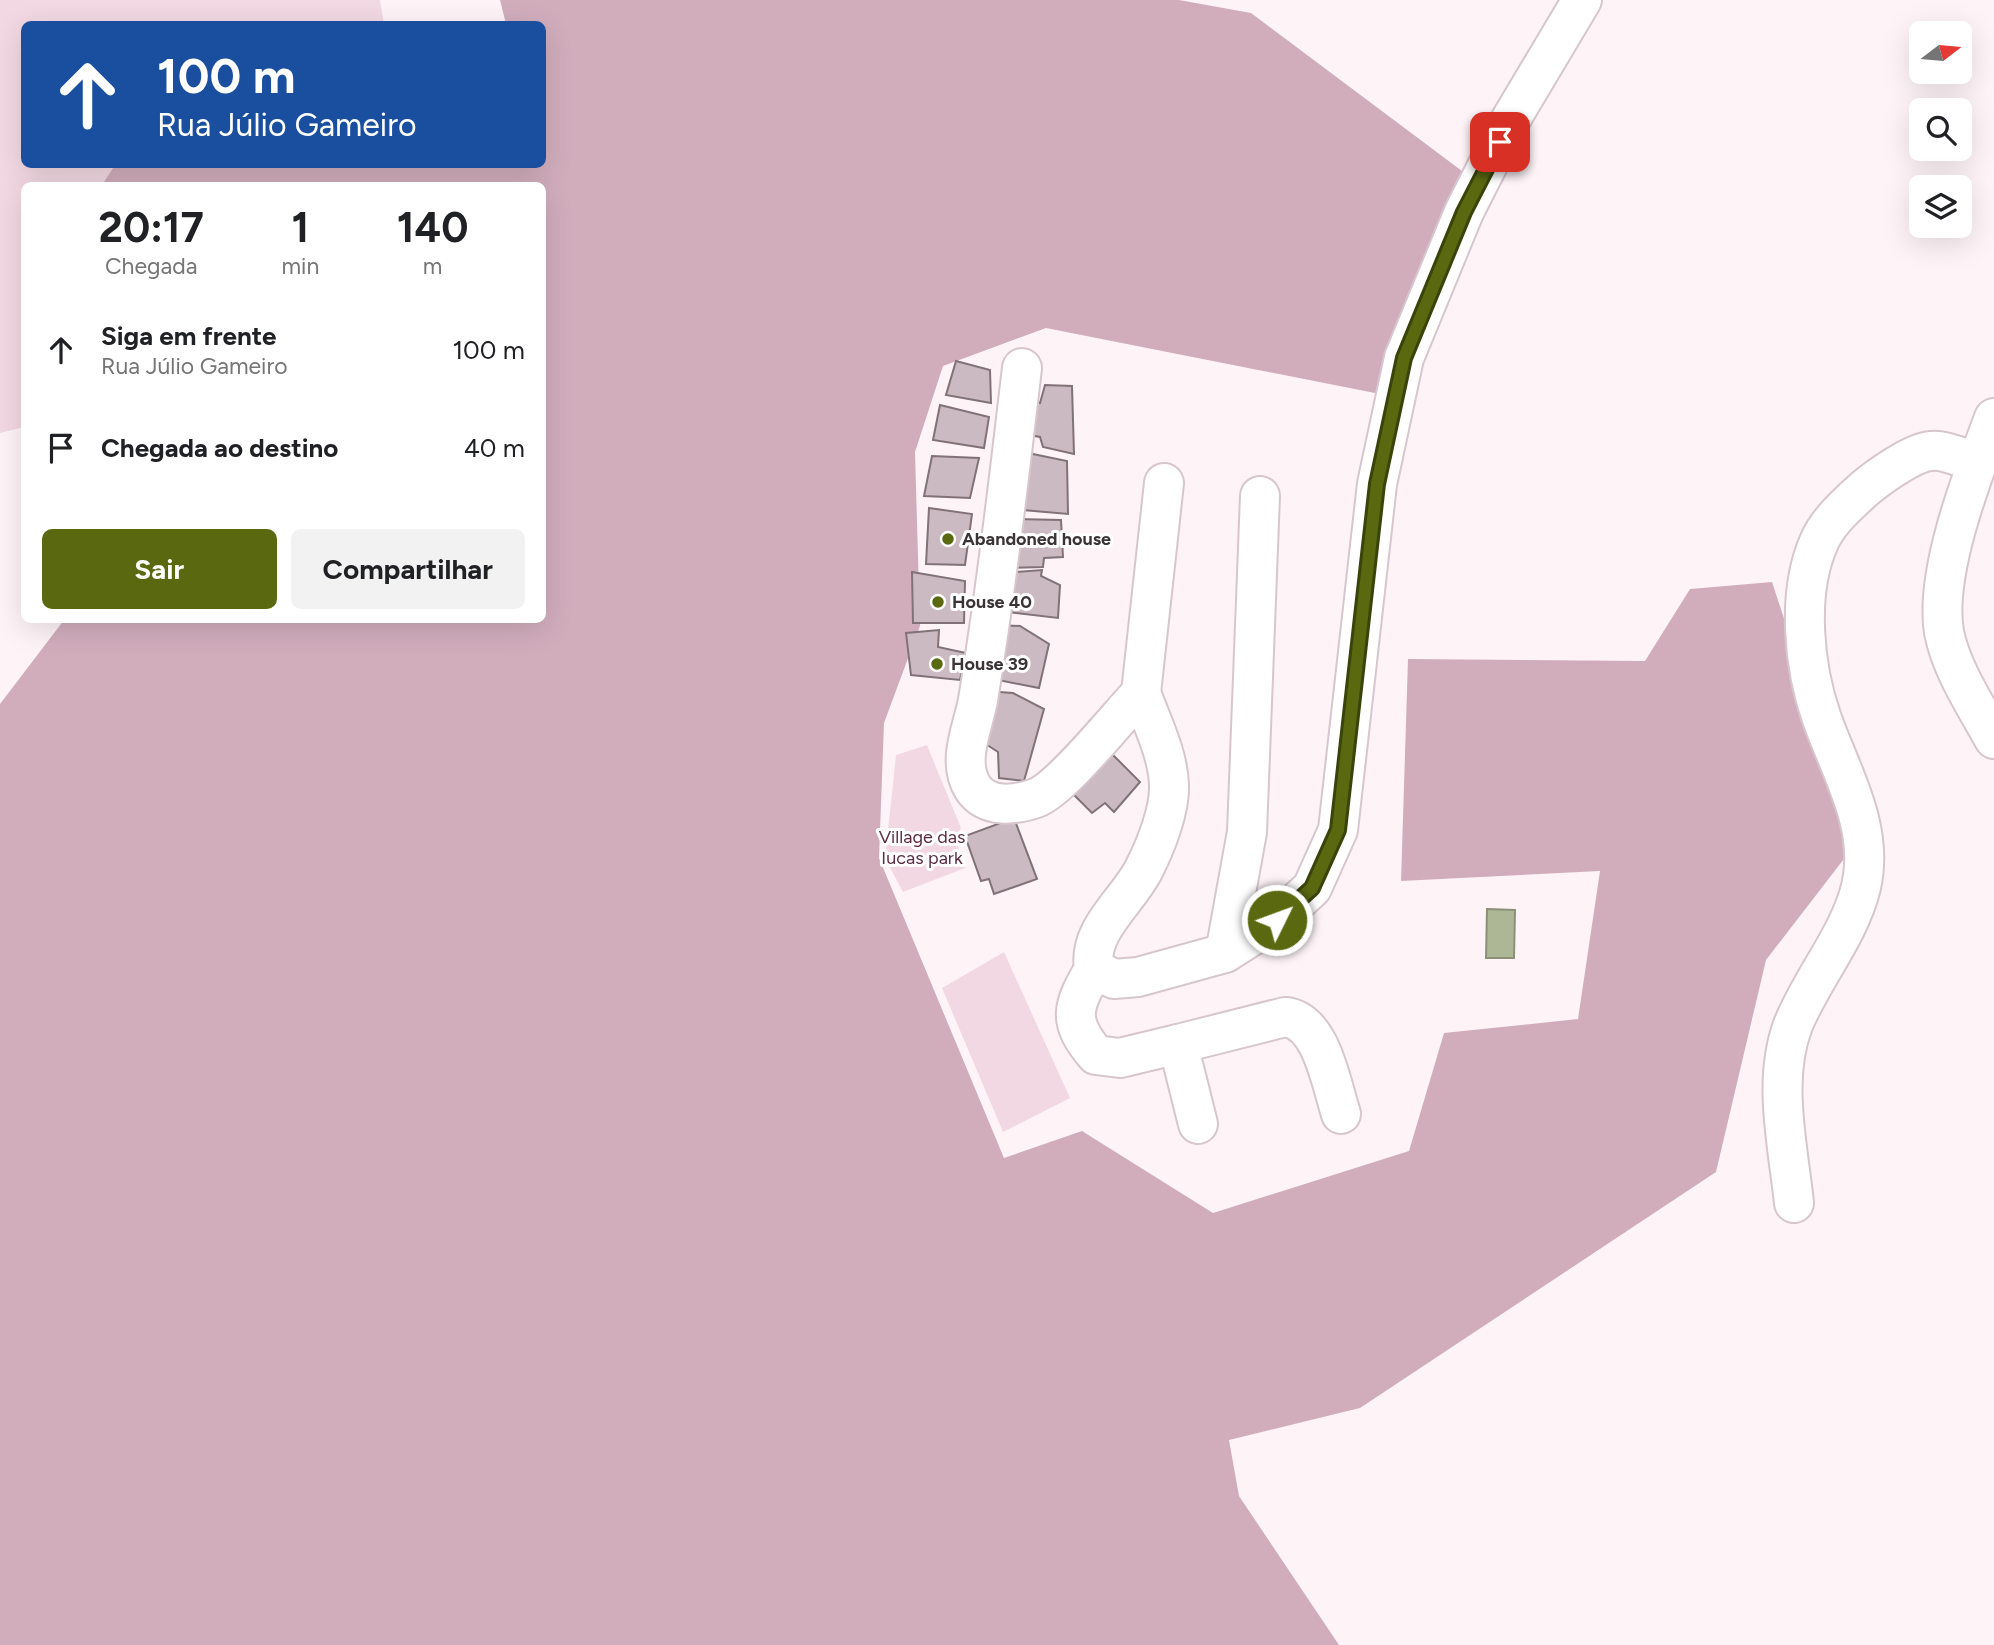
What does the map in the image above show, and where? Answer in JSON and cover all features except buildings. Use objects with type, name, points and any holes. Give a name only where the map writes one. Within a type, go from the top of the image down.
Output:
[{"type":"street","points":[[1094,969],[1114,979],[1138,977],[1225,953],[1277,920],[1312,888],[1338,830],[1377,484],[1404,358],[1464,212],[1511,119],[1583,0]]},
{"type":"street","points":[[1022,368],[985,656],[965,755],[973,788],[991,802],[1012,804],[1039,797],[1062,780],[1141,694]]},
{"type":"street","points":[[1994,418],[1977,462],[1943,580],[1944,632],[1964,685],[1994,739]]},
{"type":"street","points":[[1794,1203],[1782,1067],[1793,1025],[1841,934],[1861,887],[1864,843],[1848,777],[1822,718],[1809,659],[1805,595],[1819,542],[1840,510],[1884,472],[1931,451],[1977,462]]},
{"type":"street","points":[[1164,483],[1141,694],[1164,757],[1169,787],[1162,821],[1145,868],[1098,936],[1091,953],[1094,969],[1077,999],[1075,1018],[1079,1035],[1096,1055],[1120,1058],[1285,1017],[1296,1018],[1306,1026],[1317,1042],[1340,1114]]},
{"type":"street","points":[[1225,953],[1247,832],[1260,496]]},
{"type":"street","points":[[1178,1044],[1198,1124]]},
{"type":"green space","points":[[0,0],[380,0],[384,21],[21,21],[21,168],[354,168],[348,182],[21,182],[21,428],[0,433]]},
{"type":"green space","name":"Village das Iucas park","points":[[927,745],[961,828],[955,838],[965,868],[903,892],[885,858],[896,755]]},
{"type":"green space","points":[[1004,952],[1070,1098],[1003,1132],[942,988]]},
{"type":"shaded area","points":[[500,0],[1179,0],[1251,13],[1466,174],[1380,394],[1046,328],[943,366],[915,452],[920,626],[884,723],[879,858],[1004,1158],[1082,1131],[1213,1213],[1409,1151],[1444,1033],[1578,1019],[1600,871],[1401,881],[1408,659],[1645,661],[1690,589],[1772,582],[1857,842],[1766,960],[1716,1172],[1360,1408],[1229,1440],[1239,1496],[1339,1645],[0,1645],[0,704],[62,623],[546,623],[546,182],[104,182],[113,168],[546,168],[546,21],[505,21]]},
{"type":"shaded area","points":[[1487,909],[1515,910],[1514,958],[1486,958]]},
{"type":"place","name":"Abandoned house","points":[[948,539]]},
{"type":"place","name":"House 40","points":[[938,602]]},
{"type":"place","name":"House 39","points":[[937,664]]},
{"type":"route","points":[[1277,920],[1312,888],[1338,830],[1356,651],[1377,484],[1404,358],[1464,212],[1500,142]]}]
